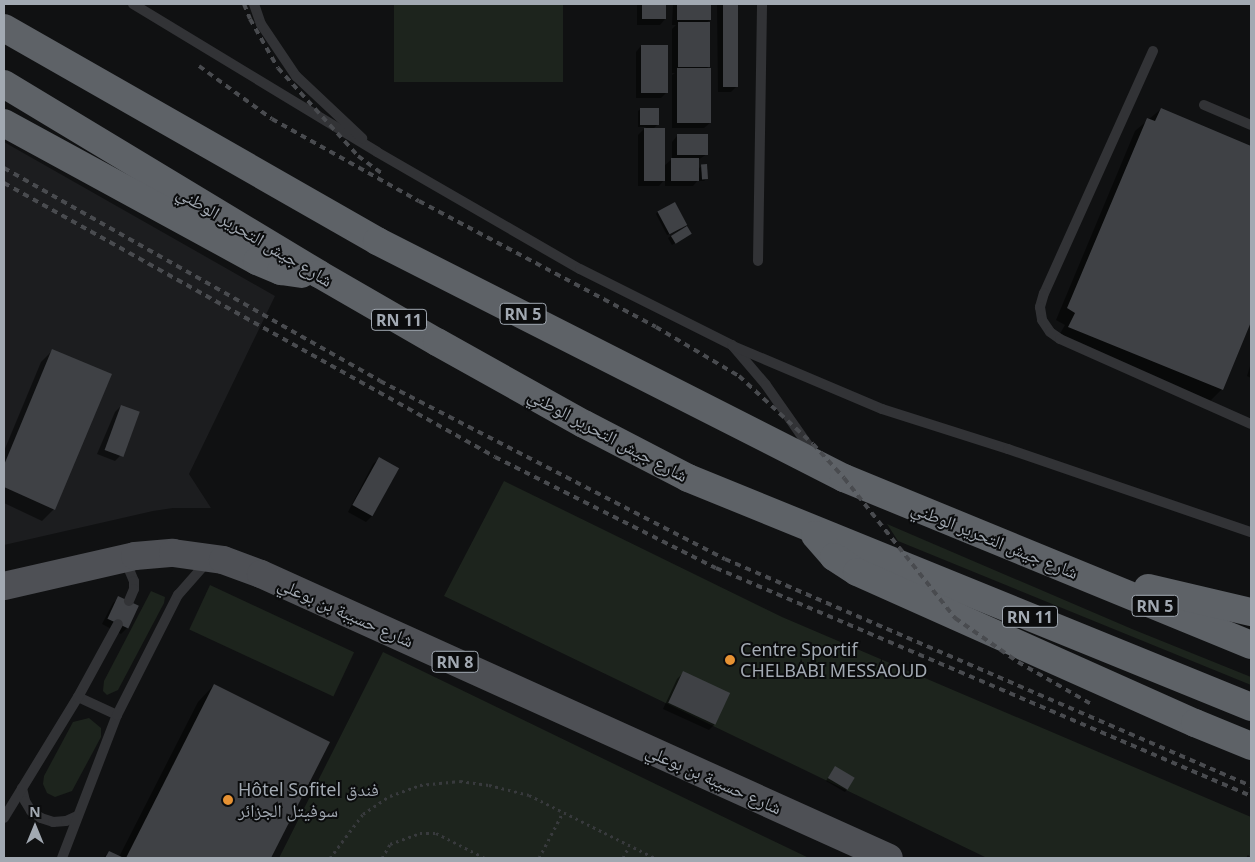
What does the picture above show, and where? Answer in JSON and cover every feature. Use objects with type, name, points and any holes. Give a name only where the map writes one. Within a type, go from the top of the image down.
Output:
[{"type":"highway","name":"شارع جيش التحرير الوطني","points":[[4,28],[377,240],[844,478],[1251,644]]},
{"type":"highway","name":"شارع جيش التحرير الوطني","points":[[4,84],[319,274],[550,405],[671,469],[809,528],[1251,707]]},
{"type":"highway","points":[[4,123],[257,261],[281,271],[319,274]]},
{"type":"highway","points":[[809,528],[834,557],[857,572],[1124,692],[1251,746]]},
{"type":"highway","points":[[1059,567],[1251,612]]},
{"type":"main road","name":"شارع حسيبة بن بوعلي","points":[[4,586],[123,558],[173,553],[212,558],[261,574],[889,858]]},
{"type":"lane","points":[[133,4],[377,152],[580,269],[732,345],[882,409],[1008,448],[1251,532]]},
{"type":"lane","points":[[254,4],[261,24],[296,76],[377,152]]},
{"type":"lane","points":[[758,261],[762,4]]},
{"type":"lane","points":[[1153,50],[1044,293],[1040,307],[1042,320],[1050,332],[1060,339],[1251,424]]},
{"type":"lane","points":[[1204,105],[1251,125]]},
{"type":"lane","points":[[732,345],[766,385],[823,466]]},
{"type":"lane","points":[[123,558],[132,573],[134,581],[128,601]]},
{"type":"lane","points":[[62,858],[118,715],[178,595],[196,572],[212,558]]},
{"type":"lane","points":[[4,818],[78,697],[118,624]]},
{"type":"lane","points":[[78,697],[118,715]]},
{"type":"lane","points":[[22,788],[25,800],[32,811],[41,818],[53,822],[66,821],[77,816]]},
{"type":"path","points":[[330,858],[363,814],[390,796],[420,785],[460,781],[489,785],[528,795],[562,814],[655,858]]},
{"type":"path","points":[[540,858],[562,814]]},
{"type":"path","points":[[382,858],[390,844],[420,833],[436,833],[485,858]]},
{"type":"path","points":[[623,858],[629,846]]},
{"type":"shaded area","points":[[394,4],[563,4],[563,82],[394,82]]},
{"type":"shaded area","points":[[4,142],[275,296],[189,474],[211,508],[173,508],[153,511],[4,545]]},
{"type":"shaded area","name":"Centre Sportif CHELBABI MESSAOUD","points":[[504,481],[782,617],[1251,817],[1251,858],[1248,855],[1246,858],[987,858],[444,596]]},
{"type":"shaded area","points":[[887,524],[1132,629],[1251,677],[1251,685],[898,541]]},
{"type":"shaded area","points":[[210,585],[354,652],[333,697],[189,629]]},
{"type":"shaded area","points":[[151,591],[165,597],[164,603],[118,690],[107,695],[103,691],[104,681]]},
{"type":"shaded area","points":[[383,652],[734,822],[809,858],[279,858]]},
{"type":"shaded area","points":[[89,718],[101,728],[101,737],[72,791],[55,797],[47,793],[43,784],[44,776],[73,722]]},
{"type":"building","points":[[642,4],[666,4],[666,19],[642,19]]},
{"type":"building","points":[[677,4],[711,4],[711,20],[677,20]]},
{"type":"building","points":[[723,4],[738,4],[738,87],[723,87]]},
{"type":"building","points":[[678,22],[710,22],[710,67],[678,67]]},
{"type":"building","points":[[641,45],[668,45],[668,93],[641,93]]},
{"type":"building","points":[[677,68],[711,68],[711,123],[677,123]]},
{"type":"building","points":[[640,108],[659,108],[659,125],[640,125]]},
{"type":"building","points":[[1161,108],[1251,146],[1251,322],[1223,390],[1068,327],[1075,313],[1067,308],[1147,118],[1155,121]]},
{"type":"building","points":[[644,128],[665,128],[665,181],[644,181]]},
{"type":"building","points":[[677,134],[708,134],[708,155],[677,155]]},
{"type":"building","points":[[671,158],[699,158],[699,181],[671,181]]},
{"type":"building","points":[[701,164],[707,164],[708,179],[702,179]]},
{"type":"building","points":[[675,202],[687,225],[670,234],[657,211]]},
{"type":"building","points":[[687,226],[692,234],[676,244],[671,236]]},
{"type":"building","points":[[52,349],[112,374],[55,510],[4,487],[4,465]]},
{"type":"building","points":[[121,405],[140,412],[123,457],[105,450]]},
{"type":"building","points":[[379,457],[399,468],[372,516],[352,505]]},
{"type":"building","points":[[118,596],[139,606],[128,628],[107,619]]},
{"type":"building","points":[[683,671],[730,693],[715,725],[668,703]]},
{"type":"building","name":"Hôtel Sofitel فندق سوفيتل الجزائر","points":[[214,684],[330,742],[271,858],[126,858]]},
{"type":"building","points":[[835,766],[855,778],[848,790],[828,778]]},
{"type":"building","points":[[109,851],[124,858],[105,858]]},
{"type":"railway","points":[[244,4],[250,19],[278,68],[358,156],[381,173]]},
{"type":"railway","points":[[199,66],[272,119],[419,201],[656,327],[739,376],[813,444],[844,478],[955,618],[1018,662],[1091,704]]},
{"type":"railway","points":[[4,168],[380,381],[725,559],[1251,786]]},
{"type":"railway","points":[[4,183],[495,457],[716,568],[1251,796]]},
{"type":"place","name":"Centre Sportif CHELBABI MESSAOUD","points":[[730,660]]},
{"type":"place","name":"Hôtel Sofitel فندق سوفيتل الجزائر","points":[[228,800]]}]
